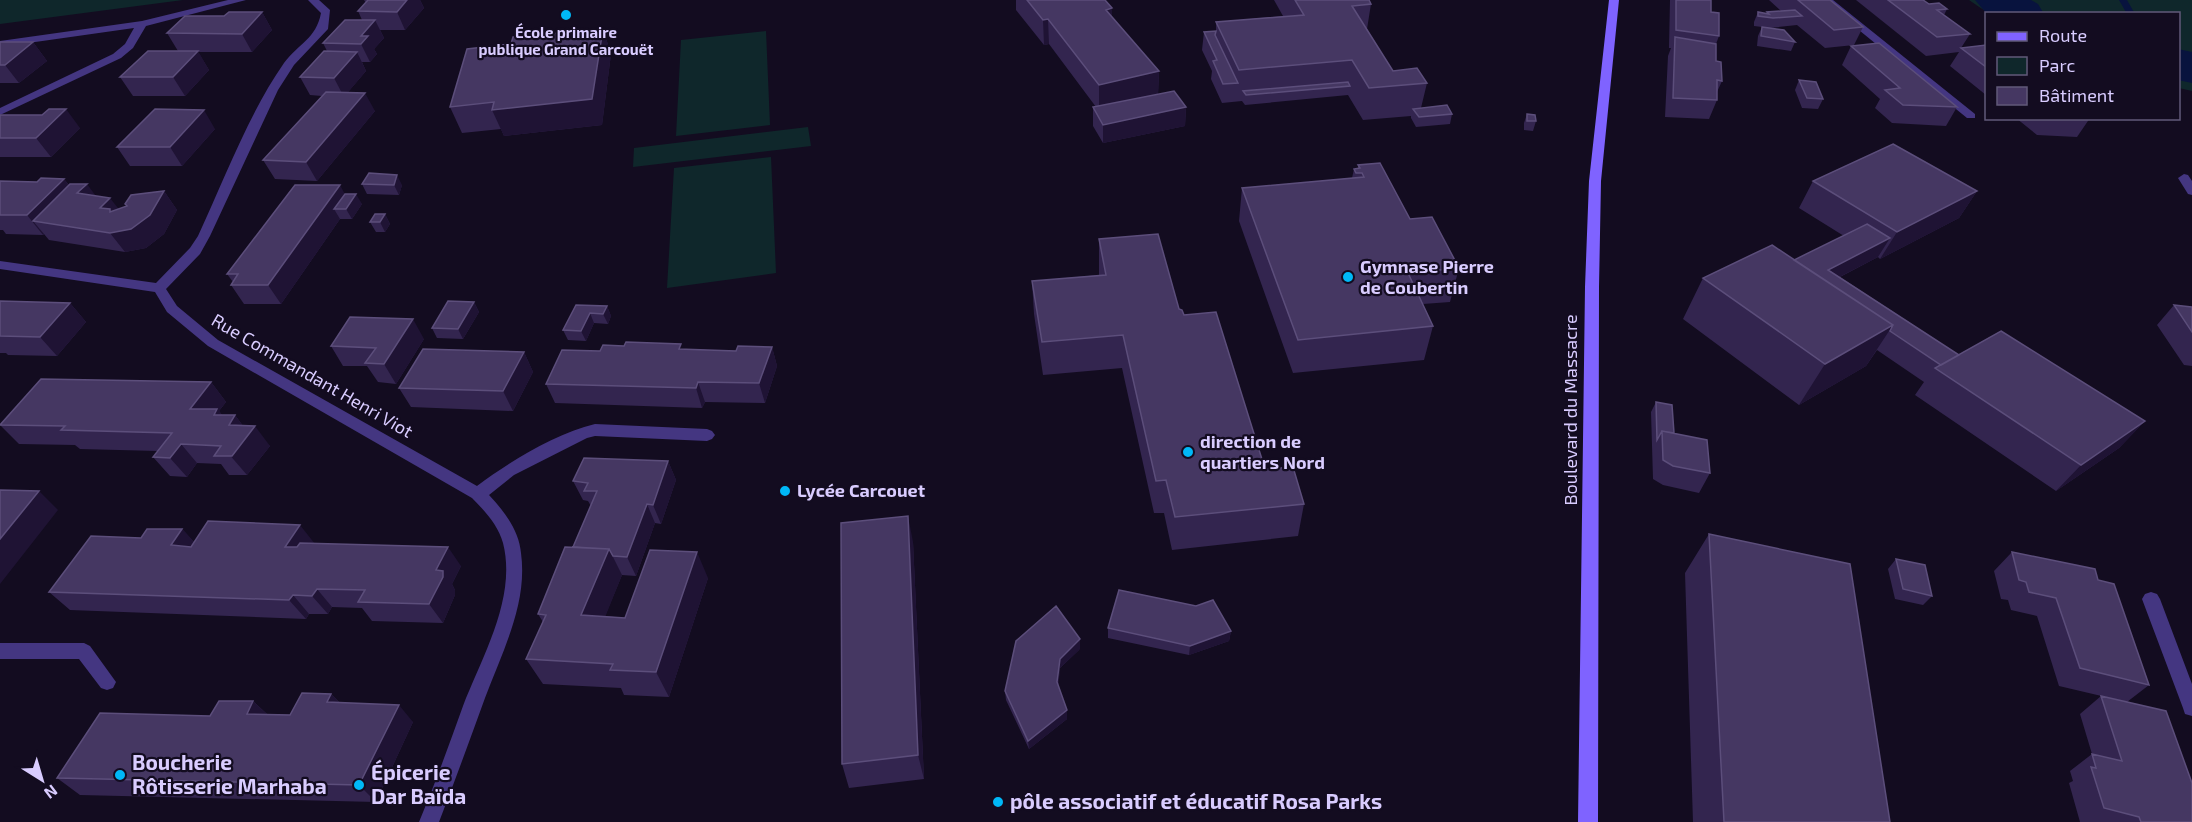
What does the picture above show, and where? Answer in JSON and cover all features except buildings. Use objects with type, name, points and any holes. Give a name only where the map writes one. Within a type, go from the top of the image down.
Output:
[{"type":"main road","name":"Boulevard du Massacre","points":[[1588,822],[1592,286],[1595,181],[1614,0]]},
{"type":"street","points":[[0,44],[142,24],[241,0]]},
{"type":"street","points":[[0,265],[159,288],[195,251],[204,236],[279,78],[323,29],[326,12],[313,0]]},
{"type":"street","points":[[1827,0],[1971,116]]},
{"type":"street","points":[[0,112],[117,56],[129,46],[142,24]]},
{"type":"street","points":[[2184,178],[2192,192]]},
{"type":"street","name":"Rue Commandant Henri Viot","points":[[159,288],[172,309],[213,343],[477,494],[492,509],[509,536],[514,557],[514,580],[505,618],[429,822]]},
{"type":"street","points":[[477,494],[508,471],[583,432],[595,430],[706,435]]},
{"type":"street","points":[[2151,599],[2192,708]]},
{"type":"street","points":[[0,651],[84,651],[107,682]]},
{"type":"green space","points":[[0,0],[183,0],[0,24]]},
{"type":"green space","points":[[1969,0],[2192,0],[2192,91],[2180,88],[2180,12],[1987,12]]},
{"type":"green space","points":[[766,31],[770,125],[676,136],[681,40]]},
{"type":"green space","points":[[808,127],[811,146],[633,167],[634,148]]},
{"type":"green space","points":[[771,157],[776,273],[667,288],[674,168]]},
{"type":"waterway","points":[[1998,0],[2018,12]]},
{"type":"waterway","points":[[2123,0],[2130,12]]},
{"type":"waterway","points":[[2180,65],[2192,68]]},
{"type":"place","name":"École primaire publique Grand Carcouët","points":[[566,15]]},
{"type":"place","name":"Gymnase Pierre de Coubertin","points":[[1348,277]]},
{"type":"place","name":"direction de quartiers Nord","points":[[1188,452]]},
{"type":"place","name":"Lycée Carcouet","points":[[785,491]]},
{"type":"place","name":"Boucherie Rôtisserie Marhaba","points":[[120,775]]},
{"type":"place","name":"Épicerie Dar Baïda","points":[[359,785]]},
{"type":"place","name":"pôle associatif et éducatif Rosa Parks","points":[[998,802]]}]
